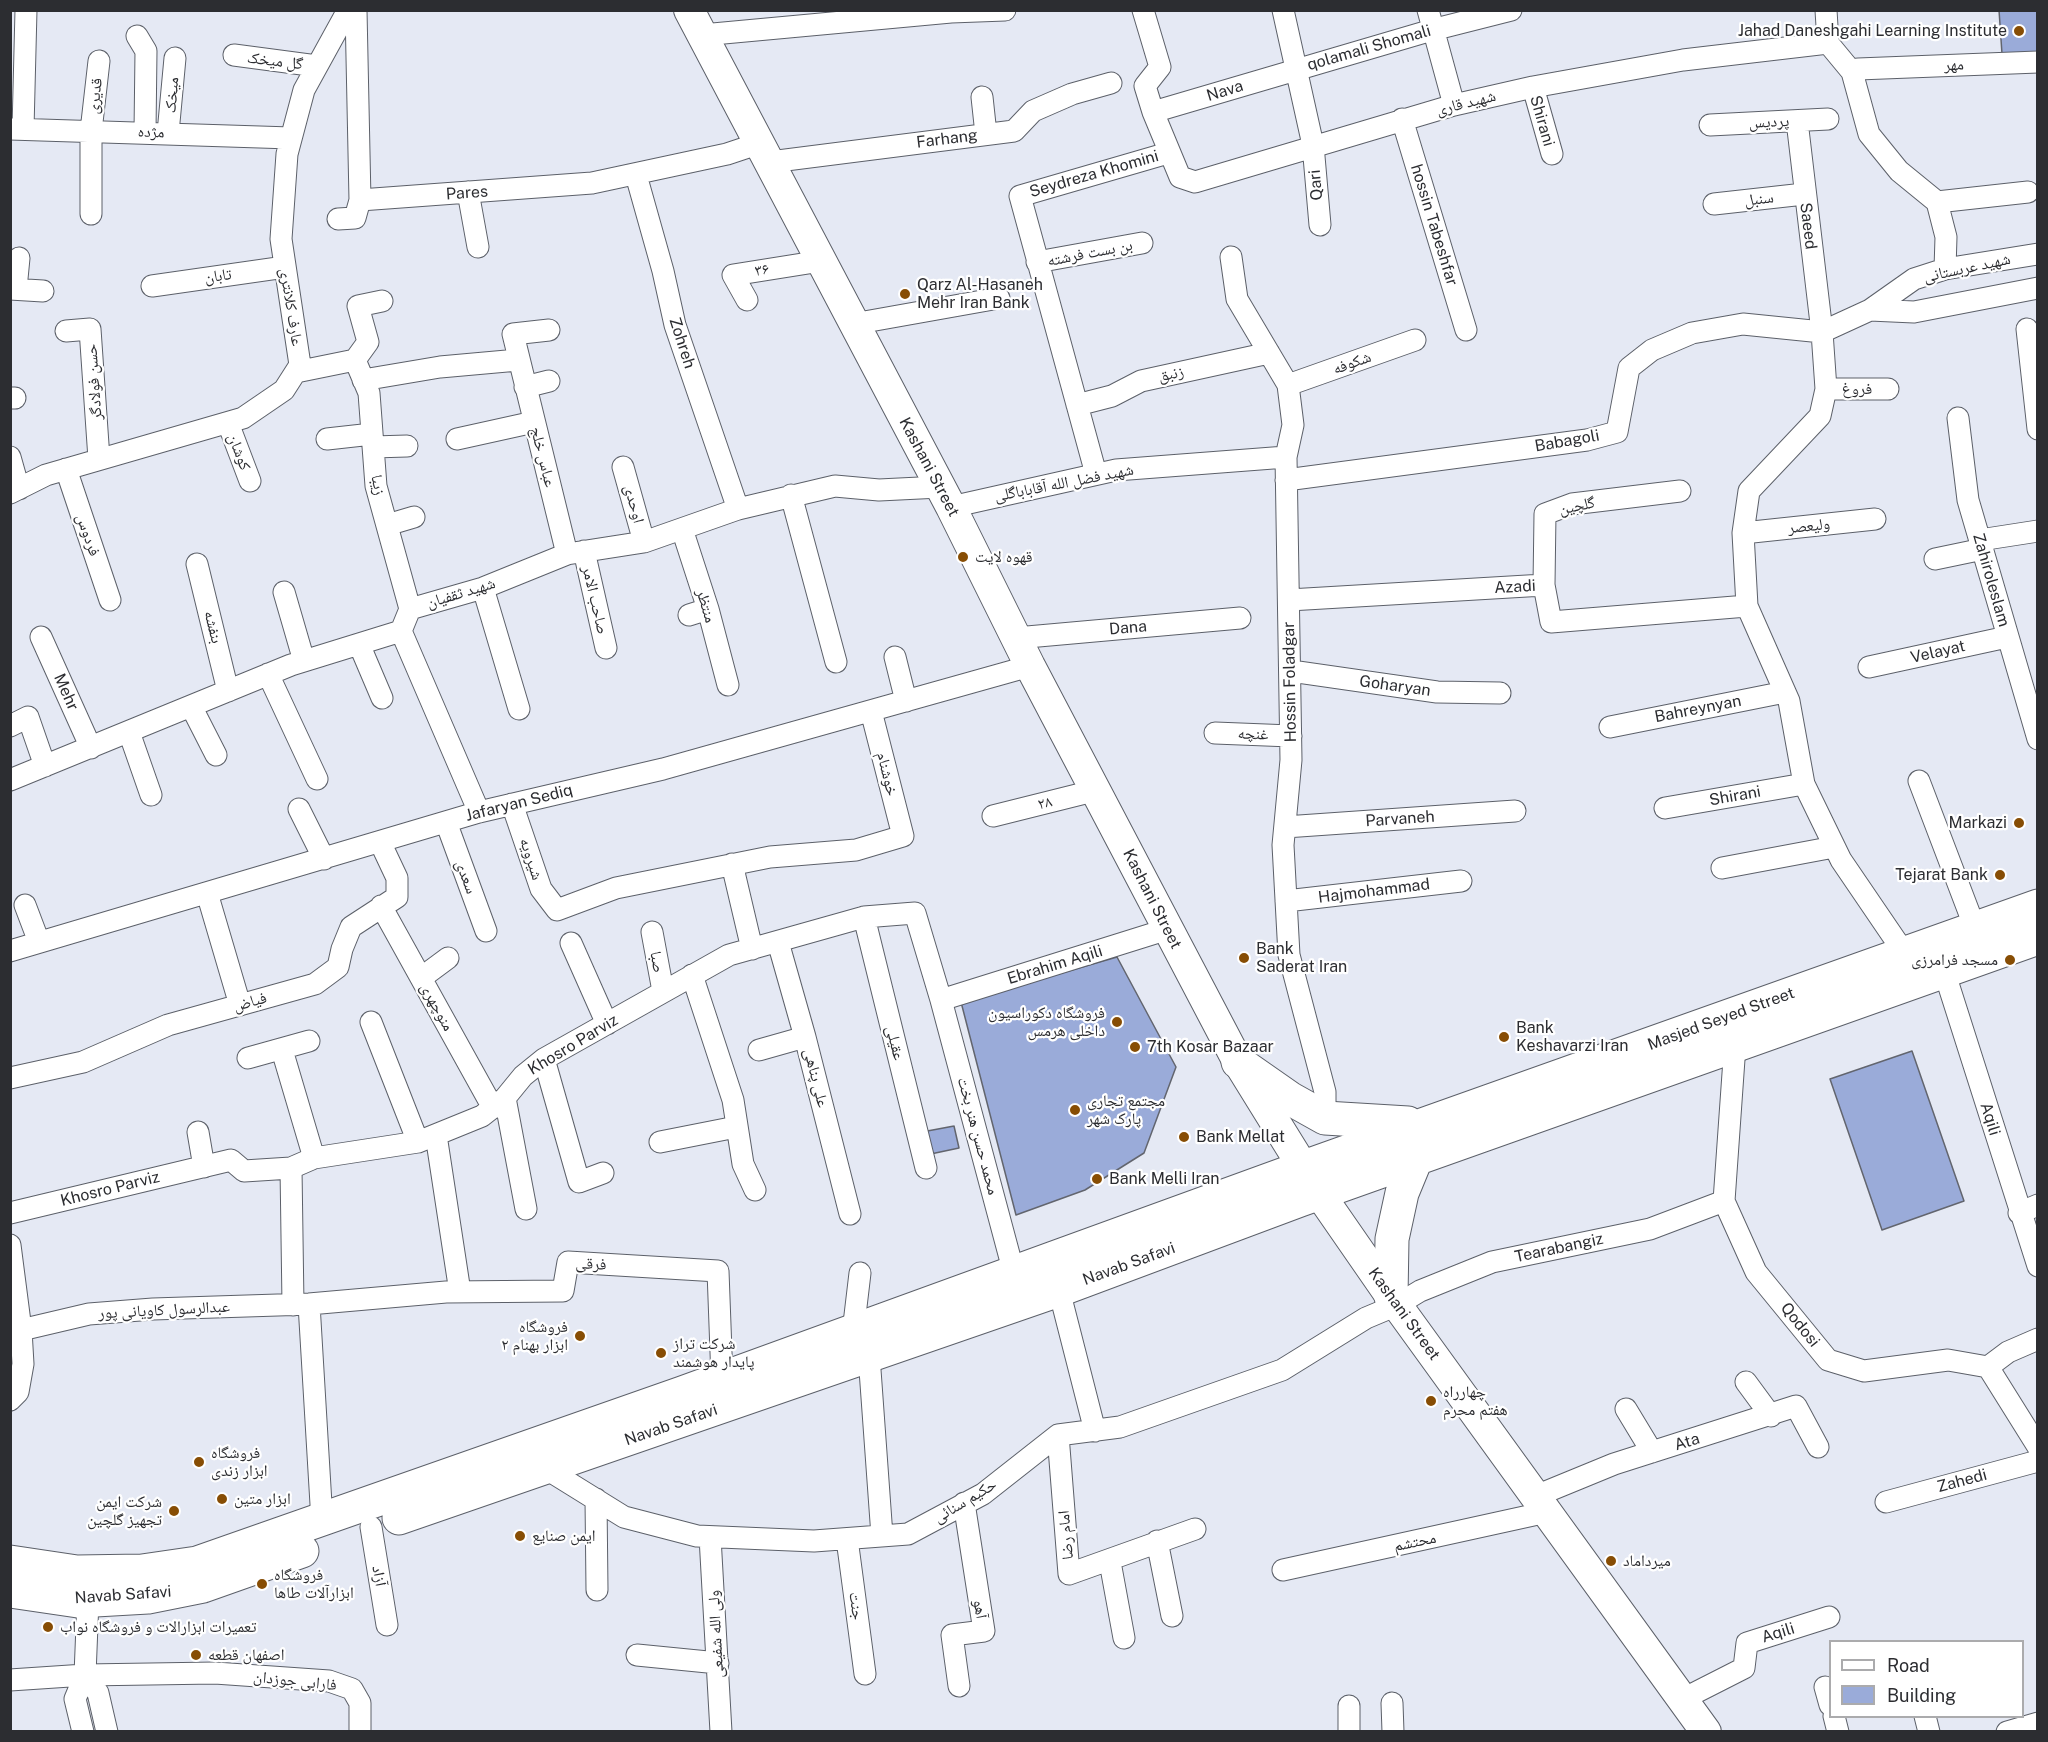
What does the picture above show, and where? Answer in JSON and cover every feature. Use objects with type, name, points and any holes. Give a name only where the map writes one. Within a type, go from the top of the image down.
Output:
[{"type":"main road","name":"Kashani Street","points":[[695,23],[945,497],[1030,666],[1238,1062],[1311,1180],[1394,1301],[1706,1731]]},
{"type":"main road","name":"Masjed Seyed Street","points":[[1311,1180],[1428,1123],[2037,906]]},
{"type":"main road","name":"Masjed Seyed Street","points":[[1311,1180],[1416,1159],[2037,938]]},
{"type":"main road","points":[[1238,1062],[1291,1099],[1325,1118],[1428,1123]]},
{"type":"main road","points":[[1394,1301],[1392,1239],[1402,1193],[1416,1159]]},
{"type":"main road","name":"Navab Safavi","points":[[10,1591],[88,1600],[148,1597],[203,1586],[545,1467],[861,1344],[1014,1273],[1311,1180]]},
{"type":"main road","name":"Navab Safavi","points":[[10,1562],[77,1572],[142,1571],[197,1563],[722,1379],[1059,1290],[1311,1180]]},
{"type":"street","points":[[17,129],[26,10]]},
{"type":"street","name":"عارف کلانتری","points":[[296,372],[300,365],[281,239],[287,154],[304,90],[348,10]]},
{"type":"street","points":[[338,219],[355,218],[360,200],[356,10]]},
{"type":"street","name":"شهید قاری","points":[[1143,10],[1160,67],[1145,86],[1168,153],[1180,177],[1195,182],[1313,145],[1454,105],[1533,87],[1683,60],[1827,30]]},
{"type":"street","name":"Qari","points":[[1283,10],[1313,145],[1320,225]]},
{"type":"street","name":"qolamali Shomali","points":[[1296,69],[1430,20],[1511,10]]},
{"type":"street","points":[[695,23],[1002,11]]},
{"type":"street","points":[[1430,20],[1454,105]]},
{"type":"street","points":[[1827,30],[1860,70],[1869,134],[1899,171],[1943,201],[2028,192]]},
{"type":"street","points":[[136,36],[146,51],[145,132]]},
{"type":"street","name":"گل میخک","points":[[234,55],[317,66]]},
{"type":"street","name":"میخک","points":[[168,133],[175,58]]},
{"type":"street","name":"قدیری","points":[[91,214],[91,130],[99,62]]},
{"type":"street","name":"مهر","points":[[1860,70],[2037,62]]},
{"type":"street","name":"Nava","points":[[1153,112],[1296,69]]},
{"type":"street","name":"Farhang","points":[[765,153],[1014,131],[1033,111],[1072,94],[1111,83]]},
{"type":"street","name":"Shirani","points":[[1533,87],[1552,154]]},
{"type":"street","points":[[982,97],[986,134]]},
{"type":"street","name":"hossin Tabeshfar","points":[[1402,119],[1466,330]]},
{"type":"street","name":"پردیس","points":[[1710,125],[1828,119]]},
{"type":"street","name":"Saeed","points":[[1751,532],[1749,491],[1815,422],[1826,389],[1816,332],[1797,120]]},
{"type":"street","name":"مژده","points":[[17,129],[291,138]]},
{"type":"street","name":"Pares","points":[[360,200],[592,183],[765,153]]},
{"type":"street","name":"Seydreza Khomini","points":[[1096,474],[1020,196],[1168,153]]},
{"type":"street","name":"Zohreh","points":[[636,175],[663,271],[675,326],[738,509]]},
{"type":"street","points":[[468,192],[478,247]]},
{"type":"street","name":"سنبل","points":[[1714,204],[1804,194]]},
{"type":"street","points":[[1943,201],[1946,237],[1945,269]]},
{"type":"street","name":"بن بست فرشته","points":[[1037,262],[1142,243]]},
{"type":"street","name":"شهید عربستانی","points":[[1816,332],[1870,310],[1914,279],[1945,269],[2037,254]]},
{"type":"street","name":"Hossin Foladgar","points":[[1231,257],[1237,299],[1288,386],[1293,425],[1286,458],[1291,671],[1291,736],[1285,826],[1288,955],[1325,1092],[1325,1118]]},
{"type":"street","points":[[20,258],[13,289],[43,291]]},
{"type":"street","name":"۳۶","points":[[747,300],[733,275],[820,261]]},
{"type":"street","name":"تابان","points":[[152,286],[285,267]]},
{"type":"street","name":"شهید عربستانی","points":[[1870,310],[1914,312],[2037,288]]},
{"type":"street","points":[[854,324],[999,298]]},
{"type":"street","points":[[10,457],[15,491],[46,475],[243,418],[284,390],[296,372],[355,360],[368,342],[358,306],[382,301]]},
{"type":"street","name":"Babagoli","points":[[1286,480],[1587,440],[1617,432],[1629,368],[1652,350],[1692,333],[1743,324],[1816,332]]},
{"type":"street","name":"حسن فولادگر","points":[[66,331],[90,329],[99,459]]},
{"type":"street","points":[[2027,329],[2037,429]]},
{"type":"street","name":"عباس خلج","points":[[549,330],[513,334],[534,422],[575,553]]},
{"type":"street","name":"شکوفه","points":[[1288,386],[1415,340]]},
{"type":"street","name":"زنبق","points":[[1077,405],[1112,396],[1141,381],[1269,353]]},
{"type":"street","name":"زیبا","points":[[355,360],[369,393],[376,486],[410,609]]},
{"type":"street","points":[[363,380],[440,367],[518,360]]},
{"type":"street","points":[[525,387],[549,381]]},
{"type":"street","name":"فروغ","points":[[1826,389],[1888,389]]},
{"type":"street","name":"Zahiroleslam","points":[[1958,418],[1968,500],[2037,739]]},
{"type":"street","points":[[457,440],[534,422]]},
{"type":"street","name":"کوشان","points":[[228,423],[250,481]]},
{"type":"street","points":[[327,439],[372,440],[407,446]]},
{"type":"street","name":"شهید فضل الله آقاباباگلی","points":[[945,497],[1116,470],[1286,458]]},
{"type":"street","name":"اوحدی","points":[[623,467],[644,542]]},
{"type":"street","name":"فردوس","points":[[66,469],[110,600]]},
{"type":"street","name":"شهید ثقفیان","points":[[400,631],[410,609],[483,588],[575,553],[644,542],[738,509],[791,495],[835,486],[945,497]]},
{"type":"street","name":"گلچین","points":[[1544,585],[1545,514],[1572,504],[1680,491]]},
{"type":"street","points":[[791,495],[836,662]]},
{"type":"street","points":[[387,525],[414,517]]},
{"type":"street","name":"ولیعصر","points":[[1751,532],[1875,519]]},
{"type":"street","name":"منتظر","points":[[682,529],[698,612],[728,685]]},
{"type":"street","points":[[1935,559],[1981,544],[2037,531]]},
{"type":"street","points":[[1751,532],[1747,606],[1785,692],[1804,784],[1839,856],[1905,954]]},
{"type":"street","name":"صاحب الامر","points":[[575,553],[606,648]]},
{"type":"street","name":"بنفشه","points":[[197,564],[228,691]]},
{"type":"street","name":"Azadi","points":[[1289,600],[1544,585],[1551,622],[1747,606]]},
{"type":"street","points":[[483,588],[519,709]]},
{"type":"street","points":[[284,592],[304,661]]},
{"type":"street","name":"Dana","points":[[1016,638],[1240,618]]},
{"type":"street","points":[[10,780],[268,674],[400,631],[479,812]]},
{"type":"street","name":"Mehr","points":[[41,637],[91,747]]},
{"type":"street","name":"Velayat","points":[[1869,667],[2007,637]]},
{"type":"street","points":[[359,644],[382,698]]},
{"type":"street","points":[[895,657],[906,701]]},
{"type":"street","name":"Jafaryan Sediq","points":[[10,951],[479,812],[663,769],[1030,666]]},
{"type":"street","name":"Goharyan","points":[[1291,671],[1437,692],[1500,693]]},
{"type":"street","points":[[268,674],[317,779]]},
{"type":"street","name":"Bahreynyan","points":[[1610,727],[1785,692]]},
{"type":"street","points":[[191,706],[216,755]]},
{"type":"street","name":"خوشنام","points":[[732,864],[770,857],[856,850],[903,837],[871,711]]},
{"type":"street","points":[[10,726],[28,717],[45,766]]},
{"type":"street","points":[[129,732],[151,795]]},
{"type":"street","name":"غنچه","points":[[1215,733],[1291,736]]},
{"type":"street","points":[[1919,781],[1975,928]]},
{"type":"street","name":"Shirani","points":[[1665,808],[1804,784]]},
{"type":"street","name":"۲۸","points":[[993,816],[1097,790]]},
{"type":"street","name":"شیرویه","points":[[512,804],[540,890],[557,910],[616,888],[732,864]]},
{"type":"street","points":[[298,809],[324,859]]},
{"type":"street","name":"Parvaneh","points":[[1285,826],[1515,811]]},
{"type":"street","name":"سعدی","points":[[446,822],[486,932]]},
{"type":"street","name":"فیاض","points":[[10,1078],[83,1062],[168,1025],[315,984],[338,967],[351,927],[397,897],[397,878],[380,842]]},
{"type":"street","points":[[1722,868],[1839,856]]},
{"type":"street","points":[[732,864],[752,949]]},
{"type":"street","name":"Hajmohammad","points":[[1286,902],[1461,880]]},
{"type":"street","points":[[207,893],[240,1005]]},
{"type":"street","points":[[25,905],[39,942]]},
{"type":"street","name":"منوچهری","points":[[381,906],[421,978],[499,1103],[526,1209]]},
{"type":"street","name":"Khosro Parviz","points":[[10,1213],[231,1160],[244,1171],[291,1168],[314,1158],[427,1138],[482,1116],[499,1103],[523,1076],[544,1059],[729,955],[864,917],[915,913],[941,1000]]},
{"type":"street","name":"عقیلی","points":[[864,917],[926,1168]]},
{"type":"street","name":"Ebrahim Aqili","points":[[941,1000],[1168,929]]},
{"type":"street","name":"صبا","points":[[652,932],[663,991]]},
{"type":"street","name":"علی پناهی","points":[[778,942],[850,1214]]},
{"type":"street","points":[[571,943],[607,1024]]},
{"type":"street","points":[[421,978],[448,958]]},
{"type":"street","name":"Aqili","points":[[1944,971],[2028,1209],[2037,1266]]},
{"type":"street","points":[[692,975],[733,1100],[743,1164],[755,1190]]},
{"type":"street","name":"محمد حسن هنر بخت","points":[[941,1000],[1014,1273]]},
{"type":"street","points":[[371,1022],[427,1138],[460,1292]]},
{"type":"street","points":[[759,1050],[805,1038]]},
{"type":"street","points":[[248,1059],[309,1041]]},
{"type":"street","name":"Qodosi","points":[[1735,1045],[1724,1201],[1756,1272],[1828,1360],[1864,1371],[1948,1360],[1988,1367]]},
{"type":"street","points":[[282,1050],[314,1158]]},
{"type":"street","points":[[544,1059],[579,1182],[603,1173]]},
{"type":"street","points":[[660,1142],[736,1127]]},
{"type":"street","points":[[198,1132],[204,1167]]},
{"type":"street","points":[[291,1168],[301,1304],[322,1521]]},
{"type":"street","name":"Tearabangiz","points":[[1394,1301],[1492,1262],[1650,1229],[1724,1201]]},
{"type":"street","points":[[10,1245],[23,1365],[18,1392],[10,1400]]},
{"type":"street","name":"فرقی","points":[[301,1304],[460,1292],[563,1292],[568,1262],[718,1271],[722,1379]]},
{"type":"street","points":[[860,1273],[861,1344],[882,1536]]},
{"type":"street","points":[[1059,1290],[1095,1431]]},
{"type":"street","points":[[1058,1435],[1120,1427],[1141,1421],[1282,1370],[1394,1301]]},
{"type":"street","name":"عبدالرسول کاویانی پور","points":[[21,1330],[89,1314],[301,1304]]},
{"type":"street","points":[[2037,1339],[2008,1352],[1988,1367],[2037,1448]]},
{"type":"street","points":[[1746,1382],[1771,1416]]},
{"type":"street","name":"Ata","points":[[1542,1504],[1614,1464],[1771,1416],[1796,1406],[1818,1447]]},
{"type":"street","points":[[1626,1409],[1652,1452]]},
{"type":"street","name":"حکیم سنائی","points":[[545,1467],[624,1516],[697,1536],[814,1541],[847,1539],[908,1534],[983,1494],[1058,1435]]},
{"type":"street","name":"امام رضا","points":[[1058,1435],[1069,1574],[1110,1562],[1157,1541],[1195,1529]]},
{"type":"street","name":"Zahedi","points":[[1886,1502],[2037,1461]]},
{"type":"street","points":[[596,1499],[597,1590]]},
{"type":"street","name":"آهو","points":[[959,1686],[952,1635],[984,1631],[964,1503]]},
{"type":"street","name":"محتشم","points":[[1283,1570],[1542,1504]]},
{"type":"street","name":"آزاد","points":[[370,1527],[387,1624]]},
{"type":"street","name":"ولی الله شفیعی","points":[[710,1537],[721,1731]]},
{"type":"street","name":"جنت","points":[[847,1539],[865,1674]]},
{"type":"street","points":[[1157,1541],[1172,1616]]},
{"type":"street","points":[[1110,1562],[1124,1638]]},
{"type":"street","points":[[83,1731],[75,1699],[86,1675],[88,1600]]},
{"type":"street","name":"Aqili","points":[[1683,1699],[1744,1668],[1747,1643],[1830,1617]]},
{"type":"street","points":[[637,1655],[718,1663]]},
{"type":"street","name":"فارابی جوزدان","points":[[10,1680],[86,1675],[215,1673],[329,1681],[352,1689],[360,1703],[360,1731]]},
{"type":"street","points":[[86,1675],[98,1693],[107,1731]]},
{"type":"street","points":[[1392,1703],[1393,1731]]},
{"type":"street","points":[[1349,1706],[1349,1731]]},
{"type":"street","points":[[2011,1726],[2037,1723]]},
{"type":"building","name":"Jahad Daneshgahi Learning Institute","points":[[1999,10],[2038,10],[2038,52],[2002,54]]},
{"type":"building","name":"مجتمع تجاری پارک شهر","points":[[1117,957],[1176,1067],[1144,1153],[1085,1190],[1016,1215],[961,1002]]},
{"type":"building","points":[[1912,1051],[1964,1201],[1882,1230],[1830,1079]]},
{"type":"building","points":[[954,1126],[959,1148],[926,1155],[922,1132]]},
{"type":"place","name":"Jahad Daneshgahi Learning Institute","points":[[2019,31]]},
{"type":"place","name":"Qarz Al-Hasaneh Mehr Iran Bank","points":[[905,294]]},
{"type":"place","name":"قهوه لایت","points":[[963,557]]},
{"type":"place","name":"Markazi","points":[[2019,823]]},
{"type":"place","name":"Tejarat Bank","points":[[2000,875]]},
{"type":"place","name":"Bank Saderat Iran","points":[[1244,958]]},
{"type":"place","name":"مسجد فرامرزی","points":[[2010,960]]},
{"type":"place","name":"فروشگاه دکوراسیون داخلی هرمس","points":[[1117,1022]]},
{"type":"place","name":"Bank Keshavarzi Iran","points":[[1504,1037]]},
{"type":"place","name":"7th Kosar Bazaar","points":[[1135,1047]]},
{"type":"place","name":"مجتمع تجاری پارک شهر","points":[[1075,1110]]},
{"type":"place","name":"Bank Mellat","points":[[1184,1137]]},
{"type":"place","name":"Bank Melli Iran","points":[[1097,1179]]},
{"type":"place","name":"فروشگاه ابزار بهنام ۲","points":[[580,1336]]},
{"type":"place","name":"شرکت تراز پایدار هوشمند","points":[[661,1353]]},
{"type":"place","name":"چهارراه هفتم محرم","points":[[1431,1401]]},
{"type":"place","name":"فروشگاه ابزار زندی","points":[[199,1462]]},
{"type":"place","name":"ابزار متین","points":[[222,1499]]},
{"type":"place","name":"شرکت ایمن تجهیز گلچین","points":[[174,1511]]},
{"type":"place","name":"ایمن صنایع","points":[[520,1536]]},
{"type":"place","name":"میرداماد","points":[[1611,1561]]},
{"type":"place","name":"فروشگاه ابزارآلات طاها","points":[[262,1584]]},
{"type":"place","name":"تعمیرات ابزارالات و فروشگاه نواب","points":[[48,1627]]},
{"type":"place","name":"اصفهان قطعه","points":[[196,1655]]}]
